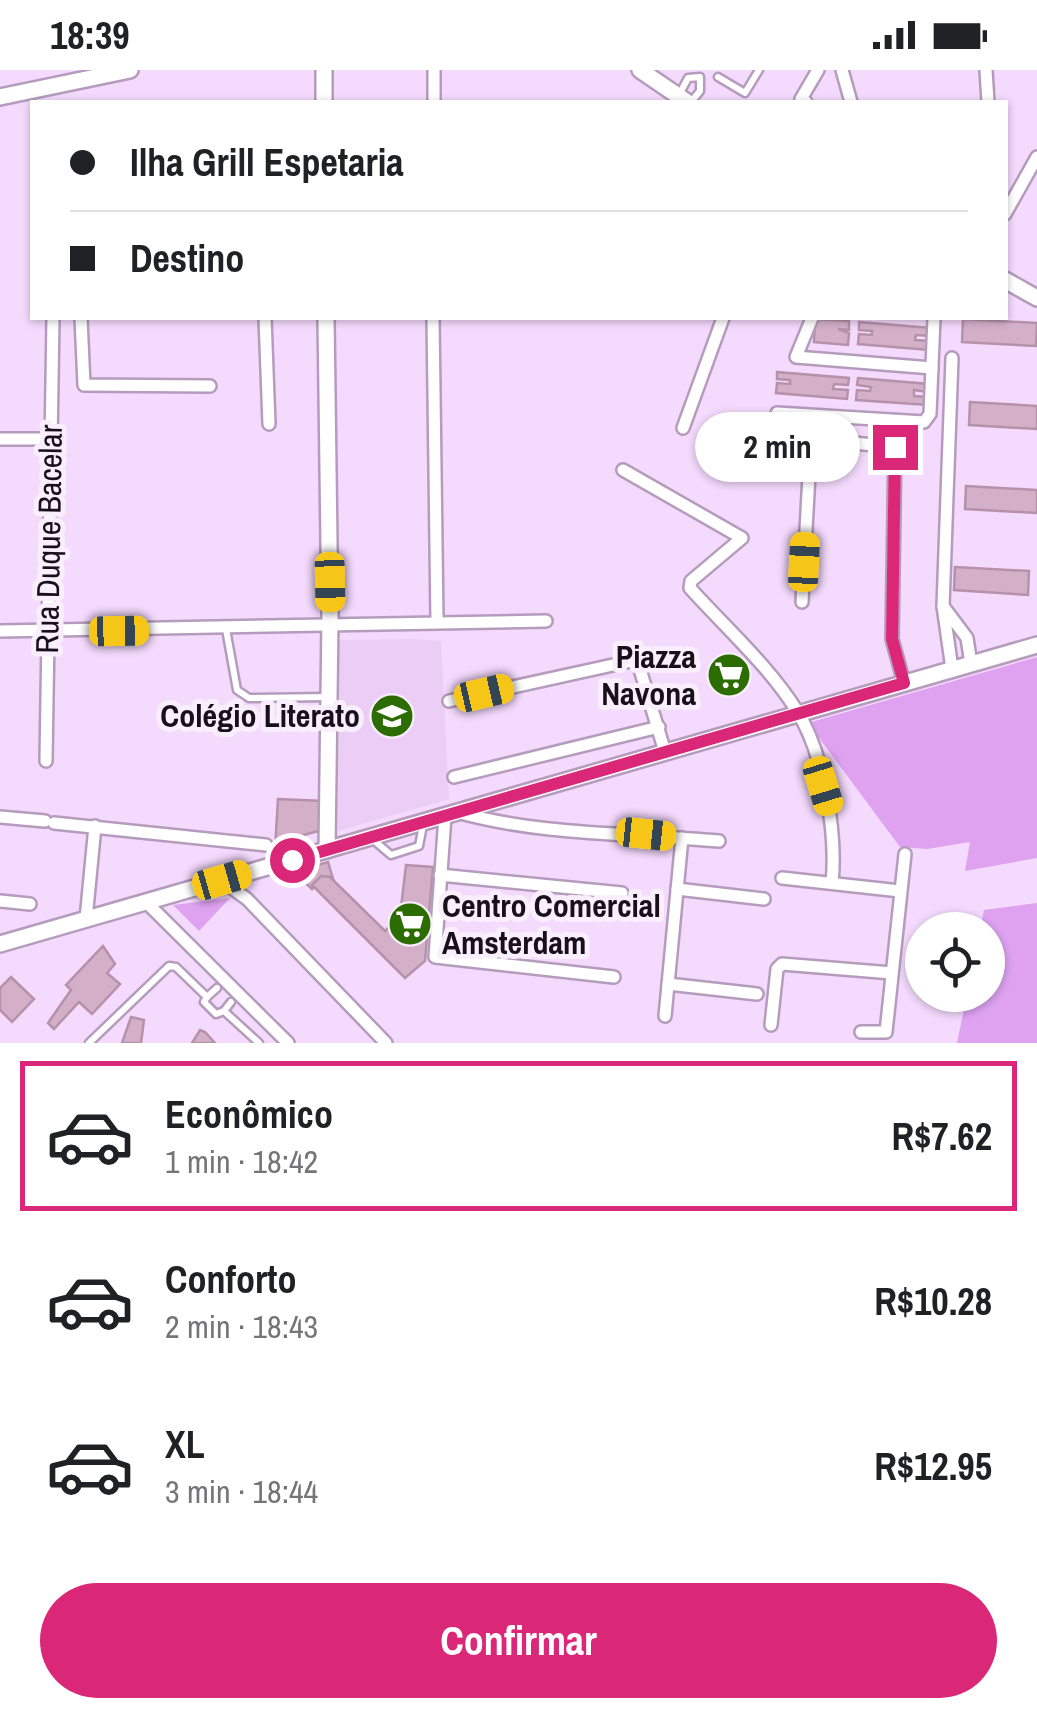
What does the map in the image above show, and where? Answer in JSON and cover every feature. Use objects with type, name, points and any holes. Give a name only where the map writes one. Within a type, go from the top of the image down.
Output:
[{"type":"main road","points":[[0,97],[130,70]]},
{"type":"main road","points":[[324,70],[324,100]]},
{"type":"main road","points":[[641,70],[682,100]]},
{"type":"main road","points":[[1008,282],[1037,298]]},
{"type":"main road","points":[[326,320],[330,627],[327,850]]},
{"type":"main road","points":[[0,944],[1037,645]]},
{"type":"street","points":[[434,70],[434,100]]},
{"type":"street","points":[[804,100],[801,98],[818,70]]},
{"type":"street","points":[[842,70],[850,100]]},
{"type":"street","points":[[986,70],[988,100]]},
{"type":"street","points":[[1008,209],[1037,157]]},
{"type":"street","name":"Rua Duque Bacelar","points":[[46,761],[54,320]]},
{"type":"street","points":[[81,320],[84,385],[210,386]]},
{"type":"street","points":[[265,320],[269,424]]},
{"type":"street","points":[[433,320],[437,620]]},
{"type":"street","points":[[684,428],[721,320]]},
{"type":"street","points":[[811,320],[796,357],[932,368]]},
{"type":"street","points":[[777,413],[918,424],[930,414],[934,320]]},
{"type":"street","points":[[952,358],[943,606],[952,670]]},
{"type":"street","points":[[0,439],[50,439]]},
{"type":"street","points":[[802,602],[811,439],[895,447],[892,639],[904,683]]},
{"type":"street","points":[[623,470],[742,538],[691,581],[690,588],[800,714],[832,814],[836,843],[832,883]]},
{"type":"street","points":[[943,606],[967,638],[971,664]]},
{"type":"street","points":[[0,632],[546,620]]},
{"type":"street","points":[[449,702],[631,661],[639,666],[665,752]]},
{"type":"street","points":[[454,778],[659,727]]},
{"type":"street","points":[[614,977],[435,958],[440,875],[451,814],[552,833],[604,830],[719,841]]},
{"type":"street","points":[[0,817],[266,845]]},
{"type":"street","points":[[86,920],[95,826]]},
{"type":"street","points":[[665,1016],[682,838]]},
{"type":"street","points":[[862,1032],[886,1032],[905,854]]},
{"type":"street","points":[[440,875],[622,893]]},
{"type":"street","points":[[782,878],[900,891]]},
{"type":"street","points":[[222,880],[386,1043]]},
{"type":"street","points":[[677,889],[764,899]]},
{"type":"street","points":[[0,902],[30,904]]},
{"type":"street","points":[[146,902],[231,1002],[288,1043]]},
{"type":"street","points":[[771,1024],[776,969],[782,964],[892,973]]},
{"type":"street","points":[[668,984],[757,994]]},
{"type":"lane","points":[[718,77],[744,93],[759,70]]},
{"type":"lane","points":[[683,100],[688,78],[702,73],[700,91],[685,100]]},
{"type":"lane","points":[[226,629],[237,690],[249,698],[329,697]]},
{"type":"lane","points":[[89,1043],[166,967],[176,967],[217,988],[204,1002],[216,1014],[231,1002],[259,1043]]},
{"type":"shaded area","name":"Colégio Literato","points":[[339,640],[441,641],[449,799],[338,831]]},
{"type":"shaded area","points":[[1037,657],[1037,858],[965,871],[970,842],[927,849],[900,847],[808,723]]},
{"type":"shaded area","points":[[230,898],[199,931],[173,905]]},
{"type":"shaded area","points":[[1037,903],[1037,1043],[957,1043],[963,1012],[1005,1012],[1005,912],[984,910]]},
{"type":"building","points":[[815,320],[849,321],[849,330],[838,329],[849,333],[848,345],[814,342]]},
{"type":"building","points":[[963,320],[1037,323],[1036,346],[962,342]]},
{"type":"building","points":[[859,322],[931,328],[930,336],[916,335],[915,340],[930,341],[929,350],[858,344],[859,334],[872,335],[872,331],[859,330]]},
{"type":"building","points":[[777,372],[849,378],[848,385],[834,384],[833,389],[848,390],[847,399],[776,393],[777,383],[790,384],[790,380],[777,379]]},
{"type":"building","points":[[858,378],[929,384],[928,392],[914,390],[914,396],[928,397],[928,405],[856,400],[857,390],[870,391],[871,387],[857,385]]},
{"type":"building","points":[[970,402],[1037,406],[1037,429],[969,425]]},
{"type":"building","points":[[966,486],[1037,490],[1037,513],[965,509]]},
{"type":"building","points":[[955,567],[1029,571],[1028,595],[954,590]]},
{"type":"building","name":"Piazza Navona","points":[[738,658],[748,676],[721,693],[710,675]]},
{"type":"building","points":[[278,799],[324,801],[322,830],[289,839],[289,845],[275,849]]},
{"type":"building","points":[[328,862],[334,882],[321,876],[312,889],[294,872]]},
{"type":"building","name":"Centro Comercial Amsterdam","points":[[406,865],[433,867],[425,961],[405,978],[312,885],[321,876],[330,877],[385,931],[400,916]]},
{"type":"building","points":[[103,946],[115,964],[107,973],[120,984],[92,1014],[79,1002],[54,1029],[48,1023],[71,990],[66,985]]},
{"type":"building","points":[[11,977],[34,999],[12,1022],[0,1010],[0,988]]},
{"type":"building","points":[[131,1017],[144,1020],[141,1043],[122,1043]]},
{"type":"building","points":[[200,1030],[205,1032],[215,1043],[192,1043]]},
{"type":"place","name":"Piazza Navona","points":[[729,675]]},
{"type":"place","name":"Colégio Literato","points":[[392,716]]},
{"type":"place","name":"Centro Comercial Amsterdam","points":[[410,924]]},
{"type":"route","points":[[292,860],[904,683],[894,660],[892,639],[895,447]]}]
